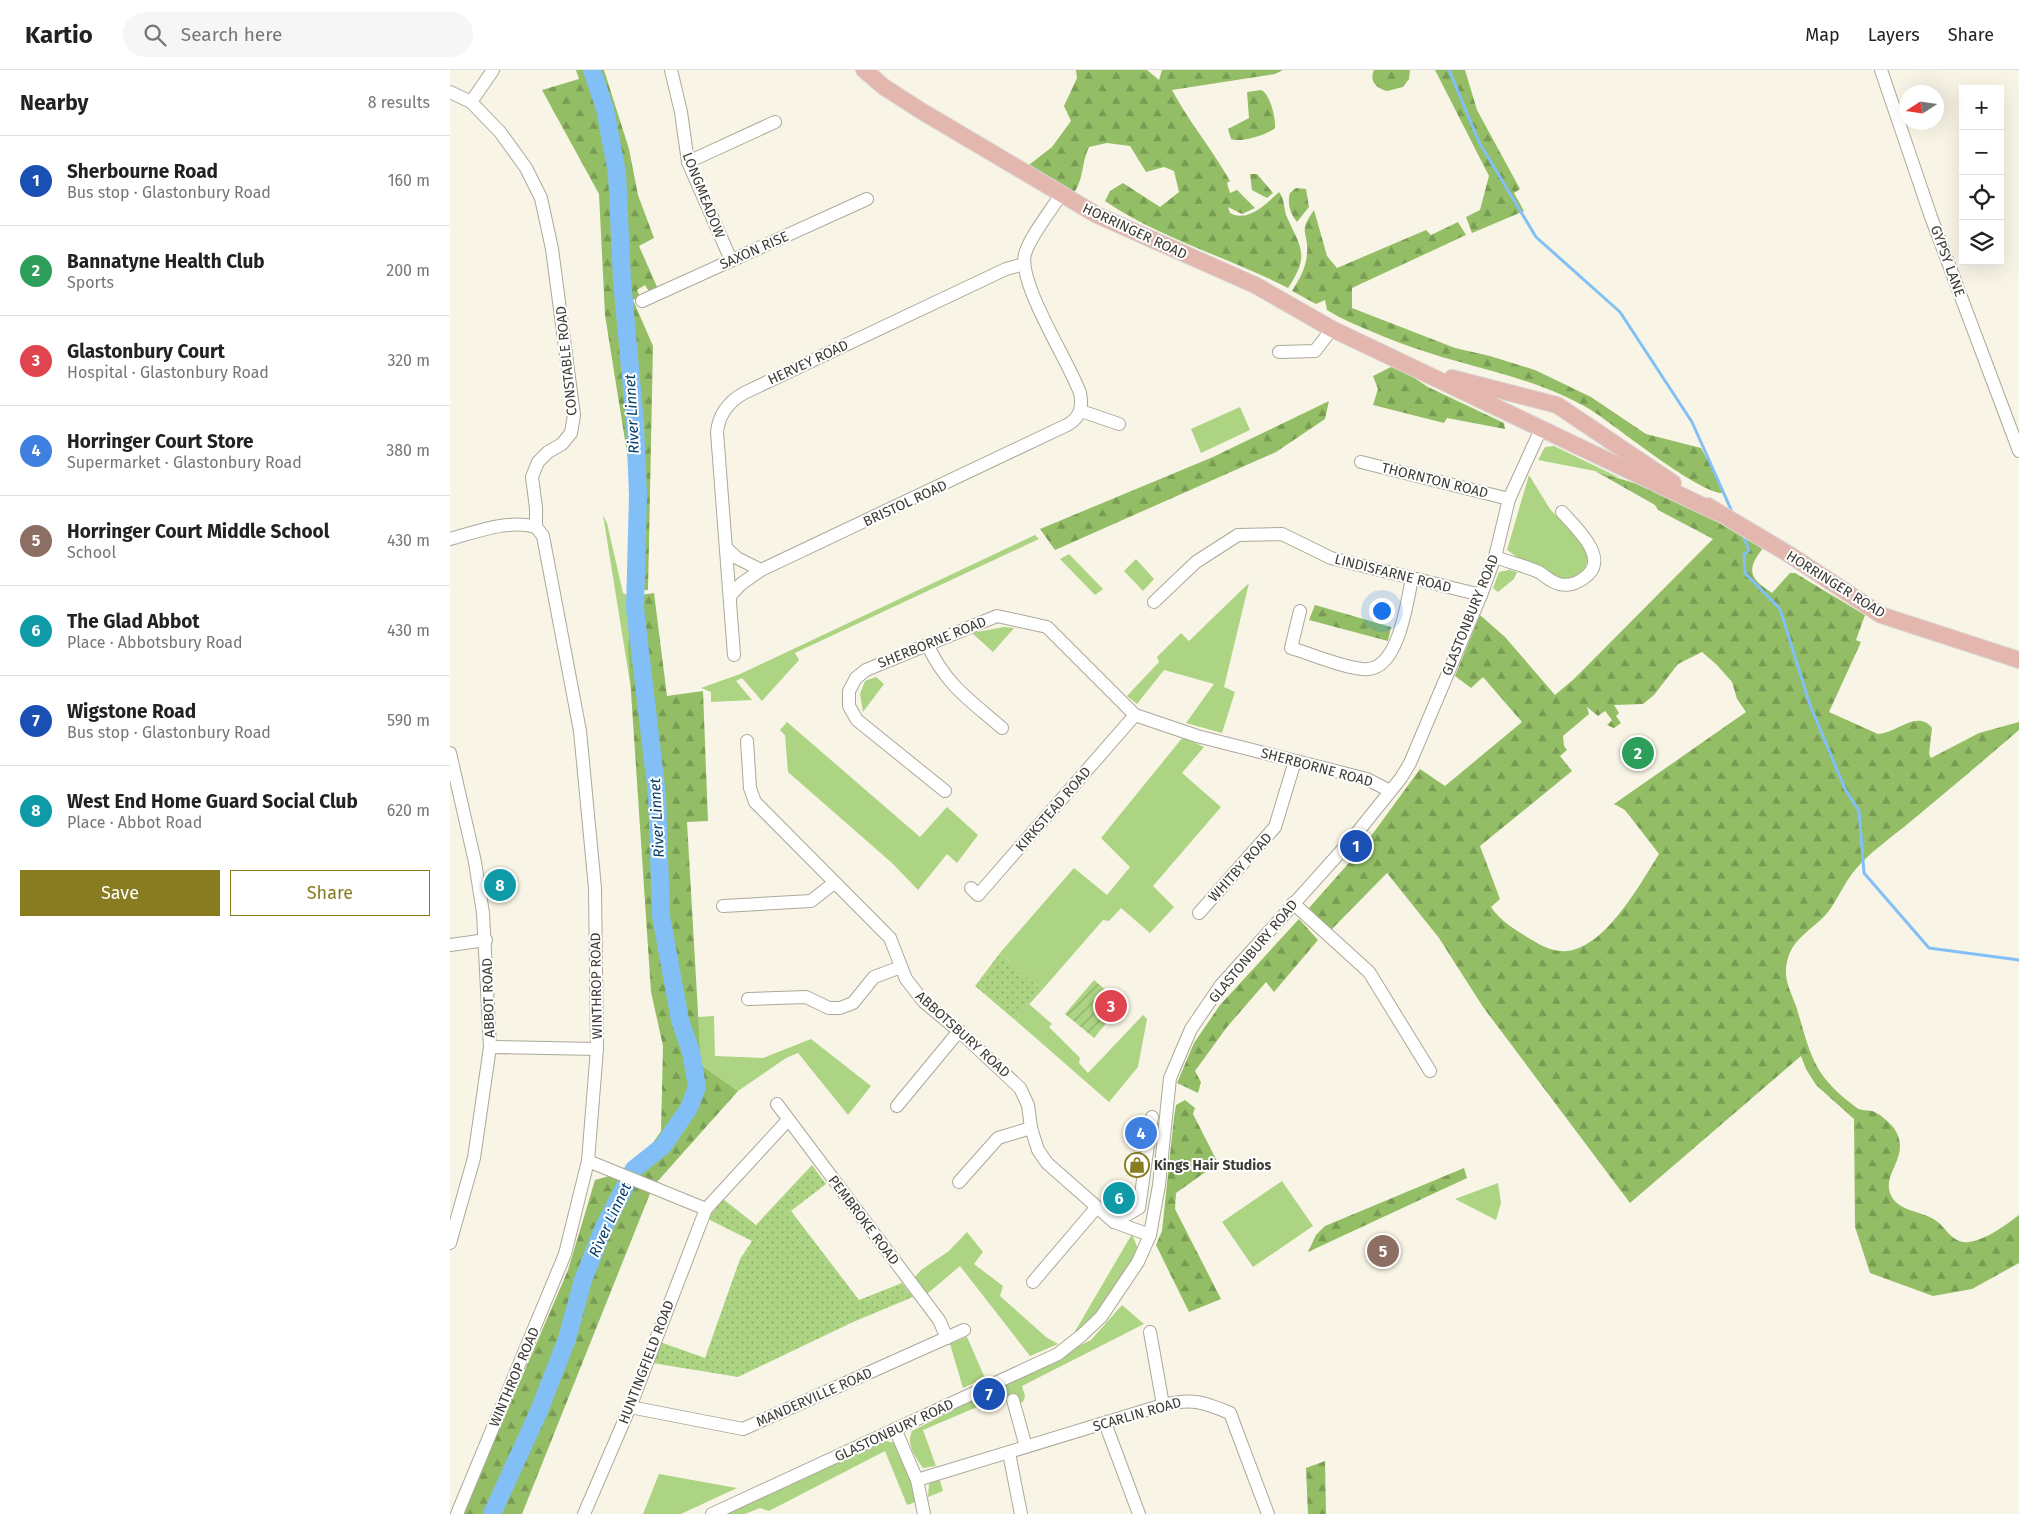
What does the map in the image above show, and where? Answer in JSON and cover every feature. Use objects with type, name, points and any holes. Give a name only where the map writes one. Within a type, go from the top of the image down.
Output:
[{"type":"main road","name":"HORRINGER ROAD","points":[[864,70],[884,87],[923,112],[1097,214],[1255,286],[1332,329],[1716,512]]},
{"type":"main road","name":"HORRINGER ROAD","points":[[1419,369],[1557,405],[1716,512],[1790,555],[1881,615],[2019,660]]},
{"type":"main road","points":[[1540,429],[1557,405]]},
{"type":"street","points":[[450,92],[471,102],[493,70]]},
{"type":"street","name":"LONGMEADOW","points":[[671,70],[681,112],[688,162],[731,260]]},
{"type":"street","name":"GYPSY LANE","points":[[1881,70],[1932,217],[2019,451]]},
{"type":"street","name":"CONSTABLE ROAD","points":[[471,102],[500,132],[526,168],[541,198],[560,299],[574,415],[571,433],[562,444],[538,462],[532,477],[536,508],[536,527]]},
{"type":"street","points":[[688,162],[775,122]]},
{"type":"street","points":[[1062,194],[1029,244],[1024,264],[1029,284],[1078,388],[1082,401],[1080,411],[1119,424]]},
{"type":"street","name":"SAXON RISE","points":[[642,301],[867,200]]},
{"type":"street","name":"HERVEY ROAD","points":[[734,655],[717,432],[720,418],[730,403],[744,393],[880,328],[1006,269],[1024,264]]},
{"type":"street","points":[[1279,352],[1315,351],[1332,329]]},
{"type":"street","name":"BRISTOL ROAD","points":[[730,596],[741,584],[762,570],[1067,426],[1077,417],[1080,411]]},
{"type":"street","name":"GLASTONBURY ROAD","points":[[712,1514],[1058,1354],[1082,1335],[1114,1299],[1138,1262],[1150,1234],[1159,1185],[1169,1085],[1178,1056],[1191,1029],[1221,985],[1390,791],[1410,763],[1481,595],[1495,557],[1509,499],[1540,429]]},
{"type":"street","name":"THORNTON ROAD","points":[[1361,462],[1509,499]]},
{"type":"street","points":[[1495,557],[1538,572],[1556,583],[1569,585],[1584,579],[1593,566],[1594,554],[1589,543],[1562,512]]},
{"type":"street","points":[[450,539],[494,527],[530,525],[536,527]]},
{"type":"street","name":"WINTHROP ROAD","points":[[456,1514],[565,1254],[588,1161],[597,1049],[595,888],[580,731],[543,536],[536,527]]},
{"type":"street","name":"LINDISFARNE ROAD","points":[[1154,602],[1196,562],[1238,534],[1282,534],[1331,558],[1481,595]]},
{"type":"street","points":[[726,548],[737,558],[762,570]]},
{"type":"street","points":[[1300,612],[1291,648],[1358,668],[1374,668],[1388,658],[1397,638],[1405,615],[1412,578]]},
{"type":"street","name":"SHERBORNE ROAD","points":[[945,792],[857,720],[850,706],[849,692],[856,678],[866,670],[997,616],[1047,627],[1135,715],[1197,736],[1367,779],[1390,791]]},
{"type":"street","points":[[928,646],[937,665],[951,684],[1002,728]]},
{"type":"street","name":"KIRKSTEAD ROAD","points":[[971,888],[978,895],[1135,715]]},
{"type":"street","name":"ABBOTSBURY ROAD","points":[[747,741],[748,780],[755,802],[890,938],[906,979],[924,1002],[959,1031],[1020,1088],[1028,1106],[1038,1150],[1047,1163],[1114,1222],[1150,1234]]},
{"type":"street","name":"ABBOT ROAD","points":[[450,753],[475,862],[486,940],[490,1048],[474,1158],[450,1243]]},
{"type":"street","name":"WHITBY ROAD","points":[[1199,913],[1275,828],[1295,762]]},
{"type":"street","points":[[724,906],[811,901],[818,898],[834,883]]},
{"type":"street","points":[[1294,903],[1370,972],[1430,1071]]},
{"type":"street","points":[[450,945],[486,940]]},
{"type":"street","points":[[748,999],[806,996],[829,1008],[840,1008],[853,1003],[874,977],[901,967]]},
{"type":"street","points":[[897,1106],[959,1031]]},
{"type":"street","points":[[490,1048],[597,1049]]},
{"type":"street","name":"PEMBROKE ROAD","points":[[777,1104],[939,1320],[947,1338]]},
{"type":"street","points":[[1114,1222],[1139,1208],[1152,1116]]},
{"type":"street","name":"HUNTINGFIELD ROAD","points":[[584,1514],[630,1407],[706,1209],[788,1120]]},
{"type":"street","points":[[958,1182],[998,1138],[1032,1128]]},
{"type":"street","points":[[588,1161],[706,1209]]},
{"type":"street","points":[[1033,1282],[1096,1208]]},
{"type":"street","name":"MANDERVILLE ROAD","points":[[630,1407],[743,1429],[964,1330]]},
{"type":"street","points":[[1150,1332],[1163,1405]]},
{"type":"street","name":"SCARLIN ROAD","points":[[917,1480],[1163,1405],[1184,1400],[1202,1401],[1230,1413],[1268,1514]]},
{"type":"street","points":[[1017,1402],[1026,1447]]},
{"type":"street","points":[[1105,1423],[1139,1514]]},
{"type":"street","points":[[894,1429],[917,1480],[924,1514]]},
{"type":"street","points":[[1009,1453],[1021,1514]]},
{"type":"green space","points":[[576,70],[591,70],[617,188],[624,341],[631,351],[624,285],[620,176],[614,136],[596,70],[604,70],[629,149],[638,195],[654,238],[639,246],[658,289],[648,290],[645,285],[637,290],[640,297],[633,300],[653,346],[648,590],[634,591],[635,503],[605,315],[599,194],[542,90],[579,79]]},
{"type":"green space","points":[[1076,70],[1147,70],[1159,80],[1162,70],[1283,70],[1275,74],[1172,90],[1230,181],[1227,183],[1230,193],[1237,190],[1255,208],[1242,214],[1228,207],[1230,213],[1243,216],[1250,214],[1263,207],[1279,192],[1281,194],[1286,215],[1301,251],[1299,267],[1288,288],[1172,237],[1126,214],[1105,201],[1110,191],[1123,183],[1160,207],[1179,192],[1174,171],[1164,167],[1146,172],[1130,146],[1107,143],[1089,147],[1077,189],[1073,194],[1025,168],[1052,147],[1071,121],[1064,106],[1077,78]]},
{"type":"green space","points":[[1374,70],[1410,70],[1409,79],[1403,87],[1387,91],[1374,84],[1372,78]]},
{"type":"green space","points":[[1435,70],[1465,70],[1477,110],[1520,189],[1514,193],[1524,211],[1472,233],[1466,217],[1480,210],[1489,176]]},
{"type":"green space","points":[[1261,90],[1270,101],[1275,128],[1253,138],[1231,139],[1228,129],[1249,118],[1247,92]]},
{"type":"green space","points":[[1250,174],[1257,174],[1273,193],[1267,198],[1252,190]]},
{"type":"green space","points":[[1296,188],[1306,189],[1309,207],[1297,222],[1289,204],[1290,193]]},
{"type":"green space","points":[[1314,210],[1327,256],[1337,268],[1426,230],[1431,235],[1458,222],[1466,235],[1352,288],[1352,308],[1455,348],[1490,356],[1535,370],[1591,397],[1646,434],[1701,448],[1725,493],[1714,491],[1698,484],[1660,460],[1594,412],[1562,395],[1528,382],[1444,358],[1398,342],[1339,317],[1327,310],[1325,300],[1316,304],[1292,291],[1300,278],[1305,264],[1307,246],[1305,228]]},
{"type":"green space","points":[[1395,365],[1428,387],[1504,423],[1505,429],[1447,418],[1444,423],[1373,405],[1378,389],[1373,376]]},
{"type":"green space","points":[[1329,401],[1325,419],[1276,452],[1055,550],[1040,529],[1213,457]]},
{"type":"green space","points":[[1240,407],[1250,430],[1201,453],[1191,429]]},
{"type":"green space","points":[[1554,446],[1620,478],[1538,460],[1545,447]]},
{"type":"green space","points":[[1595,471],[1650,488],[1726,524],[1763,548],[1754,562],[1752,573],[1758,583],[1772,593],[1790,573],[1795,573],[1865,615],[1856,640],[1861,642],[1829,712],[1878,734],[1913,722],[1920,721],[1926,723],[1932,728],[1929,754],[1931,758],[1979,733],[2019,722],[2019,730],[1861,863],[1828,912],[1795,944],[1786,965],[1786,977],[1789,988],[1810,1051],[1822,1074],[1842,1096],[1857,1108],[1872,1111],[1884,1118],[1893,1127],[1898,1136],[1899,1153],[1889,1182],[1889,1189],[1896,1202],[1935,1220],[1954,1238],[1963,1242],[1969,1242],[1989,1235],[2019,1215],[2019,1263],[1972,1289],[1933,1296],[1870,1273],[1855,1227],[1854,1119],[1816,1085],[1806,1069],[1801,1056],[1630,1203],[1483,1007],[1439,938],[1387,873],[1330,931],[1309,908],[1363,847],[1420,769],[1445,786],[1522,722],[1483,677],[1471,688],[1455,676],[1480,615],[1505,637],[1555,695],[1574,679],[1713,539],[1658,510],[1655,505]],"holes":[[[1702,652],[1732,682],[1737,699],[1746,712],[1614,804],[1625,810],[1659,854],[1618,915],[1591,942],[1576,949],[1560,951],[1538,944],[1504,921],[1491,907],[1500,899],[1480,846],[1572,771],[1560,756],[1567,750],[1564,746],[1563,736],[1589,714],[1587,707],[1598,716],[1605,711],[1612,720],[1607,725],[1614,728],[1621,723],[1616,716],[1619,713],[1614,705],[1643,704],[1654,695],[1678,664]]]},
{"type":"green space","points":[[1529,475],[1550,509],[1583,544],[1589,555],[1584,572],[1575,577],[1570,579],[1557,578],[1534,568],[1507,550]]},
{"type":"green space","points":[[603,515],[607,523],[623,593],[628,596],[631,689]]},
{"type":"green space","points":[[1035,535],[1039,539],[795,653],[799,660],[762,701],[742,678],[736,681],[752,700],[711,702],[711,692],[701,688],[740,674]]},
{"type":"green space","points":[[1069,554],[1103,589],[1095,595],[1060,559]]},
{"type":"green space","points":[[1136,559],[1154,579],[1143,591],[1124,571]]},
{"type":"green space","points":[[1509,570],[1517,572],[1514,579],[1498,592],[1493,588],[1499,572]]},
{"type":"green space","points":[[1249,583],[1224,687],[1235,692],[1222,733],[1186,723],[1214,684],[1164,670],[1137,704],[1127,696],[1159,662],[1157,657],[1181,633],[1189,641]]},
{"type":"green space","points":[[654,593],[667,696],[703,691],[708,821],[687,822],[701,1065],[738,1091],[657,1182],[632,1174],[661,1131],[663,1046],[651,992],[628,647],[633,596]]},
{"type":"green space","points":[[1315,605],[1391,627],[1388,641],[1309,620]]},
{"type":"green space","points":[[1004,627],[1014,628],[993,652],[972,633]]},
{"type":"green space","points":[[876,677],[884,684],[863,712],[860,694],[865,681]]},
{"type":"green space","points":[[787,722],[920,837],[947,807],[978,835],[957,863],[947,854],[918,890],[892,863],[788,772],[785,735],[780,730]]},
{"type":"green space","points":[[1183,737],[1204,747],[1182,773],[1221,807],[1153,886],[1174,907],[1150,933],[1121,908],[1109,921],[1103,920],[1042,990],[1000,953],[1074,868],[1107,895],[1130,867],[1101,838]]},
{"type":"green space","points":[[1299,919],[1318,940],[1274,992],[1266,982],[1227,1027],[1195,1071],[1201,1082],[1198,1093],[1177,1083],[1194,1043],[1220,1005]]},
{"type":"green space","points":[[1000,953],[1042,990],[1015,1020],[975,986]]},
{"type":"green space","points":[[1094,980],[1122,1004],[1094,1038],[1065,1014]]},
{"type":"green space","points":[[1029,1004],[1052,1024],[1049,1027],[1080,1058],[1079,1063],[1088,1073],[1143,1015],[1147,1019],[1138,1067],[1109,1102],[1015,1020]]},
{"type":"green space","points":[[714,1016],[715,1056],[763,1058],[811,1039],[871,1086],[848,1115],[798,1053],[786,1058],[738,1091],[701,1065],[698,1017]]},
{"type":"green space","points":[[1185,1100],[1195,1108],[1193,1114],[1218,1163],[1176,1193],[1175,1209],[1221,1299],[1189,1312],[1156,1245],[1162,1231],[1176,1105]]},
{"type":"green space","points":[[812,1165],[826,1184],[791,1211],[859,1300],[902,1283],[913,1297],[853,1322],[738,1377],[652,1363],[660,1342],[705,1358],[740,1259],[752,1241],[708,1219],[723,1199],[756,1225]]},
{"type":"green space","points":[[1464,1168],[1467,1178],[1308,1252],[1316,1235],[1325,1226]]},
{"type":"green space","points":[[609,1176],[651,1191],[522,1514],[463,1514],[568,1270],[595,1180]],"holes":[[[624,1192],[598,1247],[604,1227]]]},
{"type":"green space","points":[[1282,1181],[1313,1226],[1253,1267],[1222,1222]]},
{"type":"green space","points":[[1498,1183],[1501,1203],[1496,1220],[1455,1199]]},
{"type":"green space","points":[[967,1232],[983,1252],[974,1264],[1003,1286],[1000,1296],[1046,1337],[1058,1344],[1030,1356],[960,1266],[927,1294],[915,1277],[921,1270],[949,1251]]},
{"type":"green space","points":[[1132,1234],[1138,1249],[1119,1284],[1093,1318],[1074,1333]]},
{"type":"green space","points":[[1122,1305],[1144,1324],[1022,1386],[1025,1396],[1023,1402],[1015,1405],[1013,1400],[1003,1396],[923,1430],[936,1466],[923,1468],[914,1455],[911,1446],[910,1436],[912,1431],[1091,1340]]},
{"type":"green space","points":[[967,1337],[985,1378],[963,1388],[950,1344]]},
{"type":"green space","points":[[887,1441],[898,1444],[922,1500],[907,1505],[885,1451],[769,1511],[760,1508],[745,1514],[715,1514],[873,1444]]},
{"type":"green space","points":[[1325,1461],[1326,1514],[1308,1514],[1306,1468]]},
{"type":"green space","points":[[659,1474],[737,1488],[681,1514],[643,1514]]},
{"type":"green space","points":[[939,1477],[943,1491],[928,1497],[929,1484]]},
{"type":"waterway","name":"River Linnet","points":[[492,1514],[539,1411],[567,1339],[583,1280],[604,1227],[634,1169],[663,1146],[689,1108],[697,1087],[691,1052],[680,1020],[661,916],[657,795],[635,608],[638,495],[635,423],[622,280],[617,173],[605,109],[592,70]]},
{"type":"waterway","points":[[1449,70],[1479,142],[1536,237],[1620,312],[1692,422],[1733,514]]},
{"type":"waterway","points":[[1742,533],[1749,550],[1744,555],[1745,573],[1780,609],[1810,705],[1845,789],[1859,811],[1864,873],[1929,948],[2019,960]]},
{"type":"place","name":"Bannatyne Health Club","points":[[1638,753]]},
{"type":"place","name":"Sherbourne Road","points":[[1356,846]]},
{"type":"place","name":"West End Home Guard Social Club","points":[[500,885]]},
{"type":"place","name":"Glastonbury Court","points":[[1111,1006]]},
{"type":"place","name":"Horringer Court Store","points":[[1141,1133]]},
{"type":"place","name":"Kings Hair Studios","points":[[1137,1165]]},
{"type":"place","name":"The Glad Abbot","points":[[1119,1198]]},
{"type":"place","name":"Horringer Court Middle School","points":[[1383,1251]]},
{"type":"place","name":"Wigstone Road","points":[[989,1394]]}]
